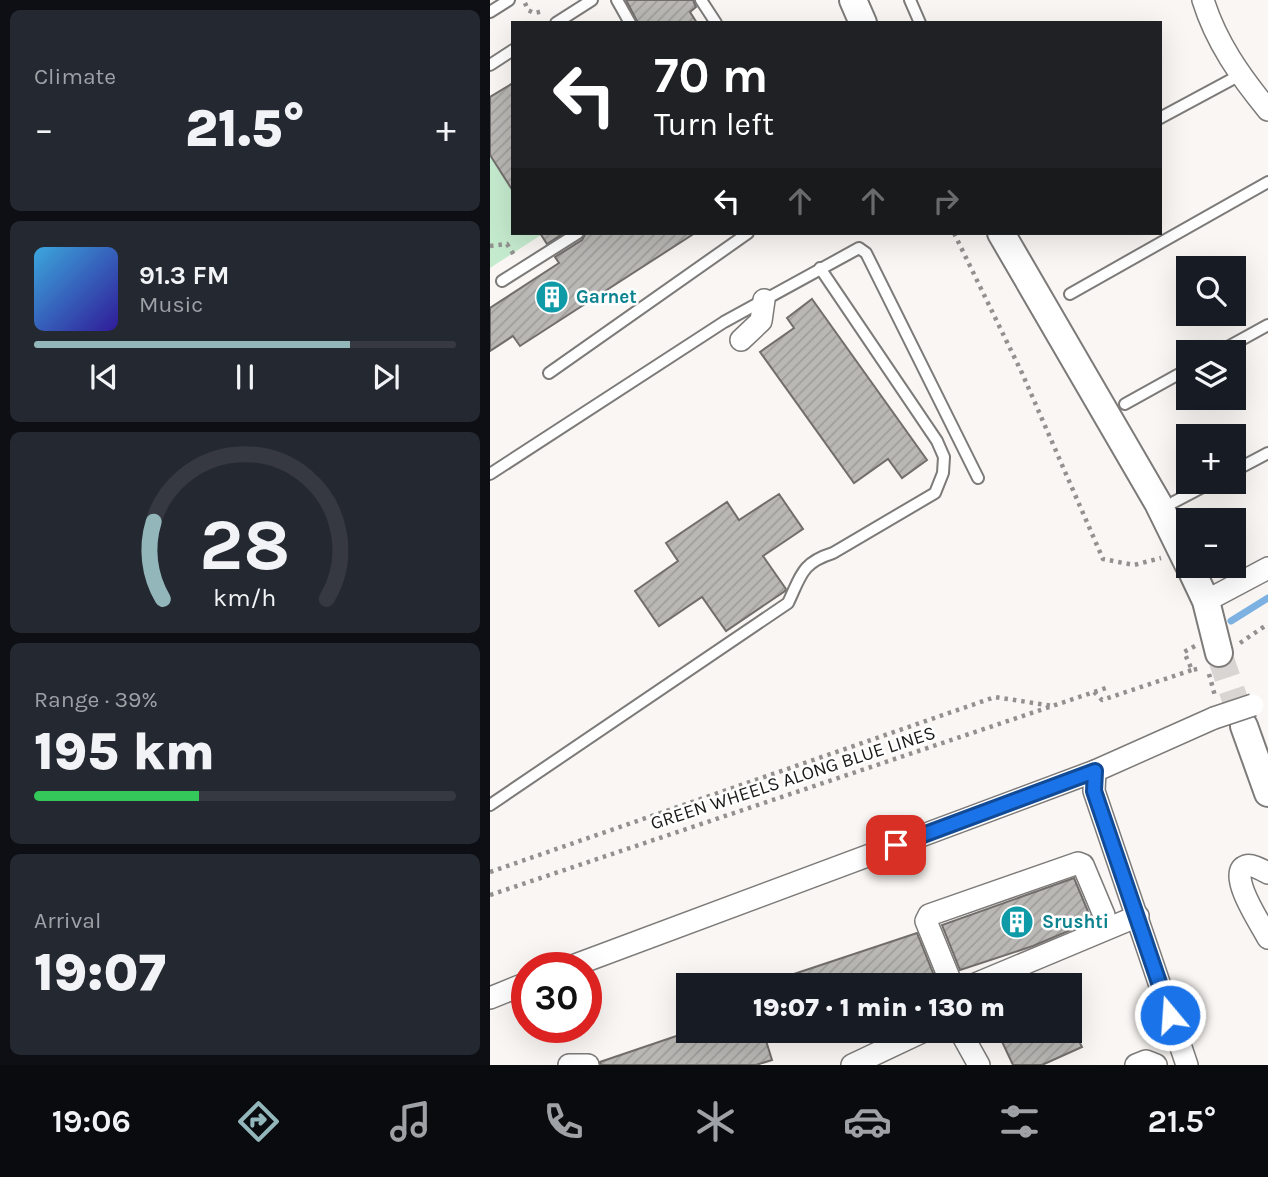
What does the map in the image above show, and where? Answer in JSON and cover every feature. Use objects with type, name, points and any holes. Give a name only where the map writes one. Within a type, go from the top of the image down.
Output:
[{"type":"street","points":[[853,0],[862,21]]},
{"type":"street","points":[[1203,0],[1225,51],[1268,110]]},
{"type":"street","points":[[1002,235],[1158,503],[1176,540]]},
{"type":"street","points":[[741,340],[761,321],[764,300]]},
{"type":"street","points":[[1206,601],[1268,568]]},
{"type":"street","points":[[1194,578],[1229,648]]},
{"type":"street","points":[[602,955],[1095,771],[1214,718],[1255,709],[1268,793]]},
{"type":"street","points":[[1095,771],[1094,791],[1186,1065]]},
{"type":"street","points":[[947,973],[926,921],[929,915],[1078,863],[1083,864],[1104,915]]},
{"type":"street","points":[[1259,869],[1242,870],[1240,885],[1268,938]]},
{"type":"street","points":[[1002,973],[1138,916]]},
{"type":"street","points":[[490,998],[511,989]]},
{"type":"street","points":[[852,1065],[899,1043]]},
{"type":"street","points":[[967,1043],[979,1065]]},
{"type":"street","points":[[1136,1065],[1146,1061],[1156,1065]]},
{"type":"street","points":[[569,1065],[588,1065]]},
{"type":"lane","points":[[491,8],[509,0]]},
{"type":"lane","points":[[559,21],[592,0]]},
{"type":"lane","points":[[617,0],[629,21]]},
{"type":"lane","points":[[701,0],[715,21]]},
{"type":"lane","points":[[910,0],[919,21]]},
{"type":"lane","points":[[490,65],[511,51]]},
{"type":"lane","points":[[1162,117],[1240,75]]},
{"type":"lane","points":[[1070,294],[1268,182]]},
{"type":"lane","points":[[502,281],[575,235]]},
{"type":"lane","points":[[549,373],[745,235]]},
{"type":"lane","points":[[490,474],[724,322],[859,248],[866,253],[978,478]]},
{"type":"lane","points":[[490,805],[788,603],[805,567],[935,493],[943,473],[944,457],[937,441],[820,268]]},
{"type":"lane","points":[[1241,340],[1268,325]]},
{"type":"lane","points":[[1125,404],[1176,376]]},
{"type":"lane","points":[[1246,465],[1268,453]]},
{"type":"lane","points":[[1174,502],[1189,494]]},
{"type":"path","points":[[525,0],[528,10],[534,13],[540,14],[551,8]]},
{"type":"path","points":[[955,235],[1022,373],[1102,559],[1134,565],[1176,562]]},
{"type":"path","points":[[490,246],[507,244],[522,268]]},
{"type":"path","points":[[1229,648],[1268,624]]},
{"type":"path","points":[[1094,692],[1102,700],[1192,670]]},
{"type":"path","name":"GREEN WHEELS ALONG BLUE LINES","points":[[490,895],[1106,688]]},
{"type":"path","points":[[490,872],[995,697],[1054,706]]},
{"type":"green space","points":[[490,117],[511,185],[511,235],[541,235],[490,268]]},
{"type":"building","points":[[626,0],[693,0],[696,7],[690,12],[696,21],[637,21]]},
{"type":"building","points":[[511,84],[511,188],[490,155],[490,97]]},
{"type":"building","points":[[541,235],[561,235],[547,244]]},
{"type":"building","points":[[585,235],[692,235],[520,346],[513,336],[490,351],[490,308],[559,263],[555,257],[582,240]]},
{"type":"building","points":[[812,299],[927,460],[902,478],[888,459],[854,483],[760,352],[794,328],[787,318]]},
{"type":"building","points":[[779,494],[803,529],[763,556],[785,591],[726,631],[702,597],[659,626],[635,591],[678,561],[666,543],[727,502],[739,520]]},
{"type":"building","name":"Srushti","points":[[1074,878],[1092,921],[1033,946],[960,970],[942,925]]},
{"type":"building","points":[[917,933],[933,973],[797,973]]},
{"type":"building","points":[[676,1036],[676,1043],[767,1043],[772,1060],[756,1065],[601,1065],[600,1062]]},
{"type":"building","points":[[1003,1043],[1080,1043],[1082,1047],[1042,1065],[1013,1065]]},
{"type":"waterway","points":[[1231,621],[1268,598]]},
{"type":"tunnel","points":[[1219,653],[1244,726]]},
{"type":"place","name":"Garnet","points":[[552,297]]},
{"type":"place","name":"Srushti","points":[[1017,922]]},
{"type":"route","points":[[896,845],[1095,771],[1094,791],[1170,1015]]}]
